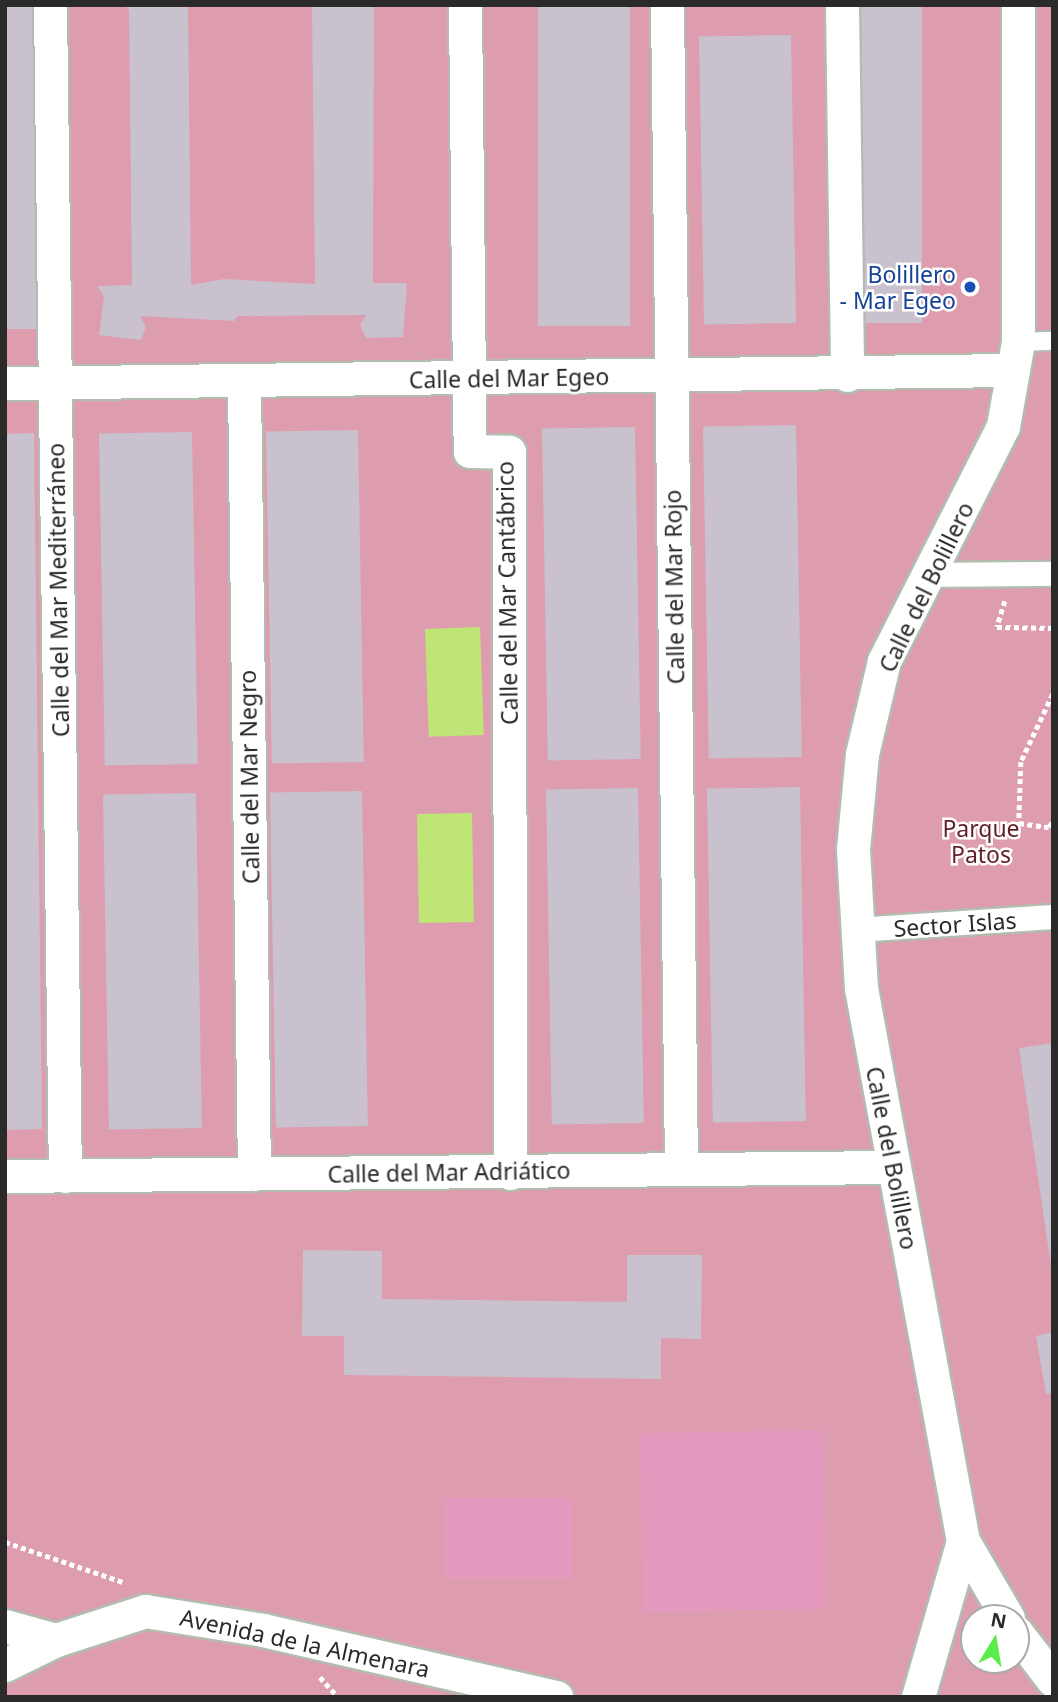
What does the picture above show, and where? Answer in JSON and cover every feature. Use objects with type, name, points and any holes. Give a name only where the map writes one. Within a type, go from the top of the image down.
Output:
[{"type":"street","name":"Calle del Mar Mediterráneo","points":[[50,5],[65,1176]]},
{"type":"street","name":"Calle del Mar Cantábrico","points":[[465,5],[470,451],[509,452],[510,1173]]},
{"type":"street","name":"Calle del Mar Rojo","points":[[667,5],[681,1169]]},
{"type":"street","points":[[842,5],[847,375]]},
{"type":"street","name":"Calle del Bolillero","points":[[963,1542],[860,988],[853,849],[862,754],[884,661],[931,575],[1003,426],[1015,356],[1017,5]]},
{"type":"street","name":"Calle del Mar Egeo","points":[[5,383],[847,375],[1015,356]]},
{"type":"street","name":"Calle del Mar Negro","points":[[244,381],[254,1174]]},
{"type":"street","points":[[931,575],[1052,574]]},
{"type":"street","name":"Sector Islas","points":[[857,930],[1053,917]]},
{"type":"street","name":"Calle del Mar Adriático","points":[[5,1177],[894,1167]]},
{"type":"street","points":[[963,1542],[1000,1604]]},
{"type":"street","points":[[918,1697],[963,1542]]},
{"type":"street","name":"Avenida de la Almenara","points":[[5,1665],[56,1640],[145,1611],[263,1630],[556,1697]]},
{"type":"street","points":[[5,1626],[56,1640]]},
{"type":"street","points":[[1030,1650],[1053,1680]]},
{"type":"lane","points":[[1015,356],[1053,341]]},
{"type":"path","points":[[1052,574],[1009,589],[997,627],[1053,628]]},
{"type":"path","points":[[1053,694],[1021,762],[1019,823],[1049,827],[1053,820]]},
{"type":"green space","name":"Parque Patos","points":[[5,5],[1053,5],[1053,1697],[5,1697]]},
{"type":"shaded area","points":[[480,627],[484,735],[429,737],[425,629]]},
{"type":"shaded area","points":[[472,813],[474,922],[419,923],[417,814]]},
{"type":"shaded area","points":[[823,1430],[826,1609],[643,1612],[640,1433]]},
{"type":"shaded area","points":[[445,1498],[572,1498],[572,1579],[445,1579]]},
{"type":"building","points":[[5,5],[39,5],[39,329],[5,329]]},
{"type":"building","points":[[124,5],[188,5],[191,285],[224,279],[315,284],[312,5],[374,5],[373,283],[407,283],[403,337],[366,338],[360,325],[366,315],[238,316],[234,321],[140,316],[146,327],[141,340],[99,335],[104,297],[98,286],[132,285],[129,10]]},
{"type":"building","points":[[538,5],[630,5],[630,326],[538,326]]},
{"type":"building","points":[[861,5],[922,5],[922,323],[861,323]]},
{"type":"building","points":[[791,35],[796,323],[704,325],[699,37]]},
{"type":"building","points":[[796,425],[802,757],[709,759],[703,427]]},
{"type":"building","points":[[635,427],[641,759],[548,761],[542,429]]},
{"type":"building","points":[[358,430],[364,762],[272,764],[266,432]]},
{"type":"building","points":[[192,432],[198,764],[105,766],[99,434]]},
{"type":"building","points":[[34,433],[42,1129],[5,1130],[5,434]]},
{"type":"building","points":[[800,787],[806,1121],[713,1123],[707,789]]},
{"type":"building","points":[[638,788],[644,1123],[552,1125],[546,790]]},
{"type":"building","points":[[362,791],[368,1126],[276,1128],[270,793]]},
{"type":"building","points":[[196,793],[202,1128],[109,1130],[103,795]]},
{"type":"building","points":[[1053,1043],[1053,1265],[1051,1266],[1019,1048]]},
{"type":"building","points":[[303,1250],[382,1251],[382,1299],[627,1302],[627,1255],[702,1255],[701,1339],[661,1338],[661,1379],[344,1375],[344,1336],[302,1336]]},
{"type":"building","points":[[1053,1332],[1053,1392],[1046,1394],[1036,1336]]},
{"type":"place","name":"Bolillero - Mar Egeo","points":[[970,287]]}]
